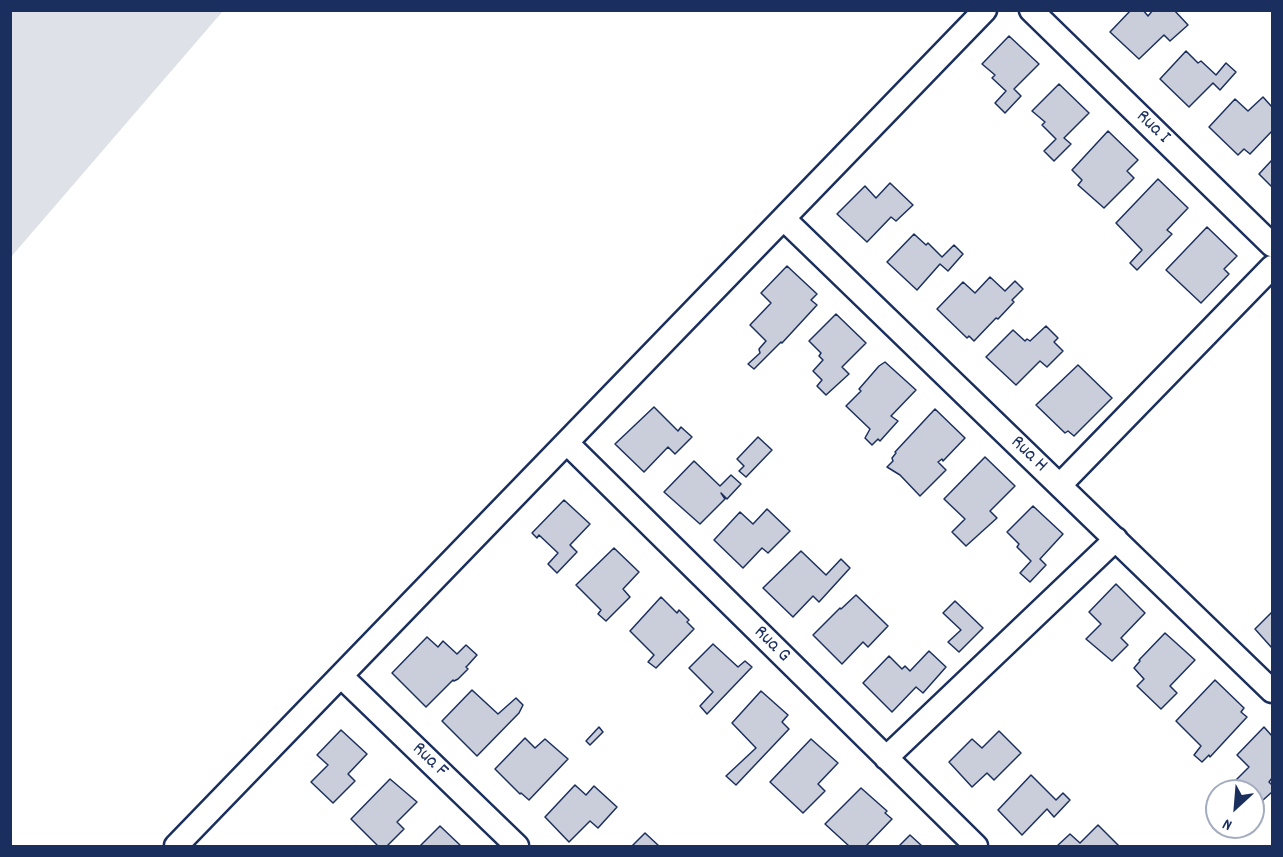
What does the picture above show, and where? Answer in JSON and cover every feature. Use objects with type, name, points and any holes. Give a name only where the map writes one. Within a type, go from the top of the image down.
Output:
[{"type":"street","points":[[176,846],[985,10]]},
{"type":"street","name":"Rua I","points":[[1031,10],[1272,245]]},
{"type":"street","name":"Rua H","points":[[784,219],[1272,691]]},
{"type":"street","points":[[1060,485],[1272,267]]},
{"type":"street","name":"Rua G","points":[[567,443],[976,846]]},
{"type":"street","points":[[886,758],[1116,539]]},
{"type":"street","name":"Rua F","points":[[341,676],[518,846]]},
{"type":"shaded area","points":[[10,11],[223,11],[11,257]]},
{"type":"building","points":[[1131,10],[1143,10],[1148,16],[1153,10],[1174,10],[1188,25],[1170,41],[1164,35],[1139,59],[1110,32]]},
{"type":"building","points":[[1009,36],[1039,64],[1014,89],[1021,96],[1005,113],[995,103],[1006,91],[992,78],[995,75],[982,64]]},
{"type":"building","points":[[1186,51],[1198,63],[1201,61],[1216,75],[1226,63],[1236,72],[1220,90],[1213,83],[1189,107],[1160,79]]},
{"type":"building","points":[[1059,84],[1089,113],[1064,138],[1071,144],[1054,161],[1044,151],[1056,139],[1042,125],[1045,122],[1032,111]]},
{"type":"building","points":[[1263,97],[1272,107],[1272,131],[1250,154],[1244,149],[1238,155],[1209,127],[1235,99],[1248,111]]},
{"type":"building","points":[[1108,131],[1138,160],[1127,171],[1134,178],[1104,208],[1078,185],[1082,180],[1072,170]]},
{"type":"building","points":[[1272,160],[1272,187],[1259,174]]},
{"type":"building","points":[[1158,179],[1188,208],[1167,230],[1172,234],[1137,270],[1130,263],[1142,250],[1116,223]]},
{"type":"building","points":[[890,183],[913,205],[896,221],[891,217],[867,242],[837,214],[865,186],[876,198]]},
{"type":"building","points":[[1207,227],[1237,256],[1224,269],[1229,274],[1201,303],[1166,270]]},
{"type":"building","points":[[914,234],[926,245],[928,243],[942,257],[954,245],[963,254],[948,271],[940,264],[917,290],[887,262]]},
{"type":"building","points":[[787,266],[817,294],[811,300],[817,305],[754,369],[748,364],[760,353],[759,349],[766,341],[750,325],[771,303],[761,293]]},
{"type":"building","points":[[990,277],[1005,291],[1015,281],[1023,289],[998,319],[996,318],[974,341],[969,336],[967,338],[937,309],[963,282],[975,293]]},
{"type":"building","points":[[836,314],[866,343],[842,367],[849,374],[826,395],[817,386],[822,380],[813,371],[823,360],[819,356],[821,353],[809,341]]},
{"type":"building","points":[[1046,326],[1058,338],[1054,342],[1063,351],[1047,367],[1040,361],[1016,385],[986,357],[1013,330],[1025,341],[1027,339],[1030,341]]},
{"type":"building","points":[[885,362],[916,390],[891,416],[898,421],[880,441],[878,439],[872,445],[865,438],[870,429],[846,406],[861,391],[859,389],[879,366]]},
{"type":"building","points":[[1078,365],[1112,398],[1074,436],[1068,431],[1065,433],[1036,405]]},
{"type":"building","points":[[654,407],[678,431],[681,427],[692,437],[675,454],[668,447],[644,472],[615,444]]},
{"type":"building","points":[[935,409],[965,438],[943,461],[942,459],[938,462],[946,470],[920,496],[900,475],[887,467],[893,461],[895,452]]},
{"type":"building","points":[[758,437],[772,450],[746,477],[739,471],[744,466],[737,459]]},
{"type":"building","points":[[985,457],[1015,486],[990,511],[997,518],[966,546],[952,532],[965,519],[944,499]]},
{"type":"building","points":[[694,461],[720,486],[731,475],[741,484],[727,499],[721,493],[725,499],[700,524],[664,492]]},
{"type":"building","points":[[564,500],[590,524],[570,545],[577,552],[557,573],[548,564],[558,553],[539,535],[537,538],[532,533]]},
{"type":"building","points":[[1033,506],[1063,534],[1040,559],[1046,565],[1030,582],[1020,573],[1031,561],[1017,547],[1019,544],[1007,532]]},
{"type":"building","points":[[767,509],[790,531],[768,553],[762,548],[743,568],[714,540],[740,512],[753,524]]},
{"type":"building","points":[[614,548],[639,572],[623,589],[630,597],[606,621],[598,614],[601,610],[576,585]]},
{"type":"building","points":[[801,551],[826,575],[841,559],[850,568],[819,602],[813,596],[793,617],[763,588]]},
{"type":"building","points":[[1116,584],[1145,613],[1121,638],[1128,645],[1112,661],[1086,639],[1101,624],[1089,612]]},
{"type":"building","points":[[856,595],[888,626],[868,647],[863,642],[842,664],[813,635]]},
{"type":"building","points":[[661,597],[677,613],[679,610],[694,629],[656,668],[648,662],[654,655],[630,631]]},
{"type":"building","points":[[955,601],[983,628],[959,652],[948,642],[961,630],[943,613]]},
{"type":"building","points":[[1272,612],[1272,648],[1255,629]]},
{"type":"building","points":[[1165,633],[1195,660],[1170,686],[1177,693],[1161,709],[1137,686],[1144,679],[1134,668]]},
{"type":"building","points":[[427,637],[438,647],[443,641],[457,654],[466,645],[477,655],[466,667],[468,669],[458,679],[453,680],[426,707],[392,673]]},
{"type":"building","points":[[713,644],[738,667],[745,661],[752,667],[707,714],[700,706],[713,692],[689,668]]},
{"type":"building","points":[[929,651],[946,667],[923,693],[916,687],[892,712],[863,683],[889,656],[902,669],[905,666],[910,671]]},
{"type":"building","points":[[1215,680],[1244,708],[1241,712],[1247,717],[1210,757],[1209,755],[1202,762],[1194,755],[1201,746],[1176,721]]},
{"type":"building","points":[[472,690],[498,714],[516,698],[523,705],[519,713],[477,756],[442,721]]},
{"type":"building","points":[[761,691],[788,715],[782,722],[789,729],[736,785],[726,776],[756,748],[732,723]]},
{"type":"building","points":[[599,727],[603,732],[590,745],[586,741]]},
{"type":"building","points":[[1264,727],[1272,736],[1272,778],[1269,782],[1272,785],[1272,792],[1265,798],[1265,779],[1237,779],[1249,767],[1237,755]]},
{"type":"building","points":[[341,730],[367,754],[348,774],[355,781],[333,803],[311,782],[328,765],[317,755]]},
{"type":"building","points":[[999,731],[1021,753],[994,780],[987,773],[972,787],[949,762],[972,739],[982,748]]},
{"type":"building","points":[[525,738],[535,748],[545,739],[568,759],[529,800],[495,769]]},
{"type":"building","points":[[811,739],[838,763],[818,784],[825,791],[803,813],[770,782]]},
{"type":"building","points":[[1031,775],[1056,800],[1063,793],[1070,800],[1054,817],[1047,809],[1022,835],[998,810]]},
{"type":"building","points":[[390,779],[417,802],[397,822],[404,829],[387,846],[378,846],[351,819]]},
{"type":"building","points":[[575,785],[586,795],[594,786],[617,807],[598,828],[590,821],[569,842],[545,817]]},
{"type":"building","points":[[861,788],[887,811],[885,813],[892,819],[866,846],[849,846],[825,824]]},
{"type":"building","points":[[1098,825],[1119,846],[1057,846],[1070,834],[1080,843]]},
{"type":"building","points":[[440,826],[461,846],[420,846]]},
{"type":"building","points":[[645,833],[659,846],[632,846]]},
{"type":"building","points":[[910,835],[922,846],[899,846]]}]
